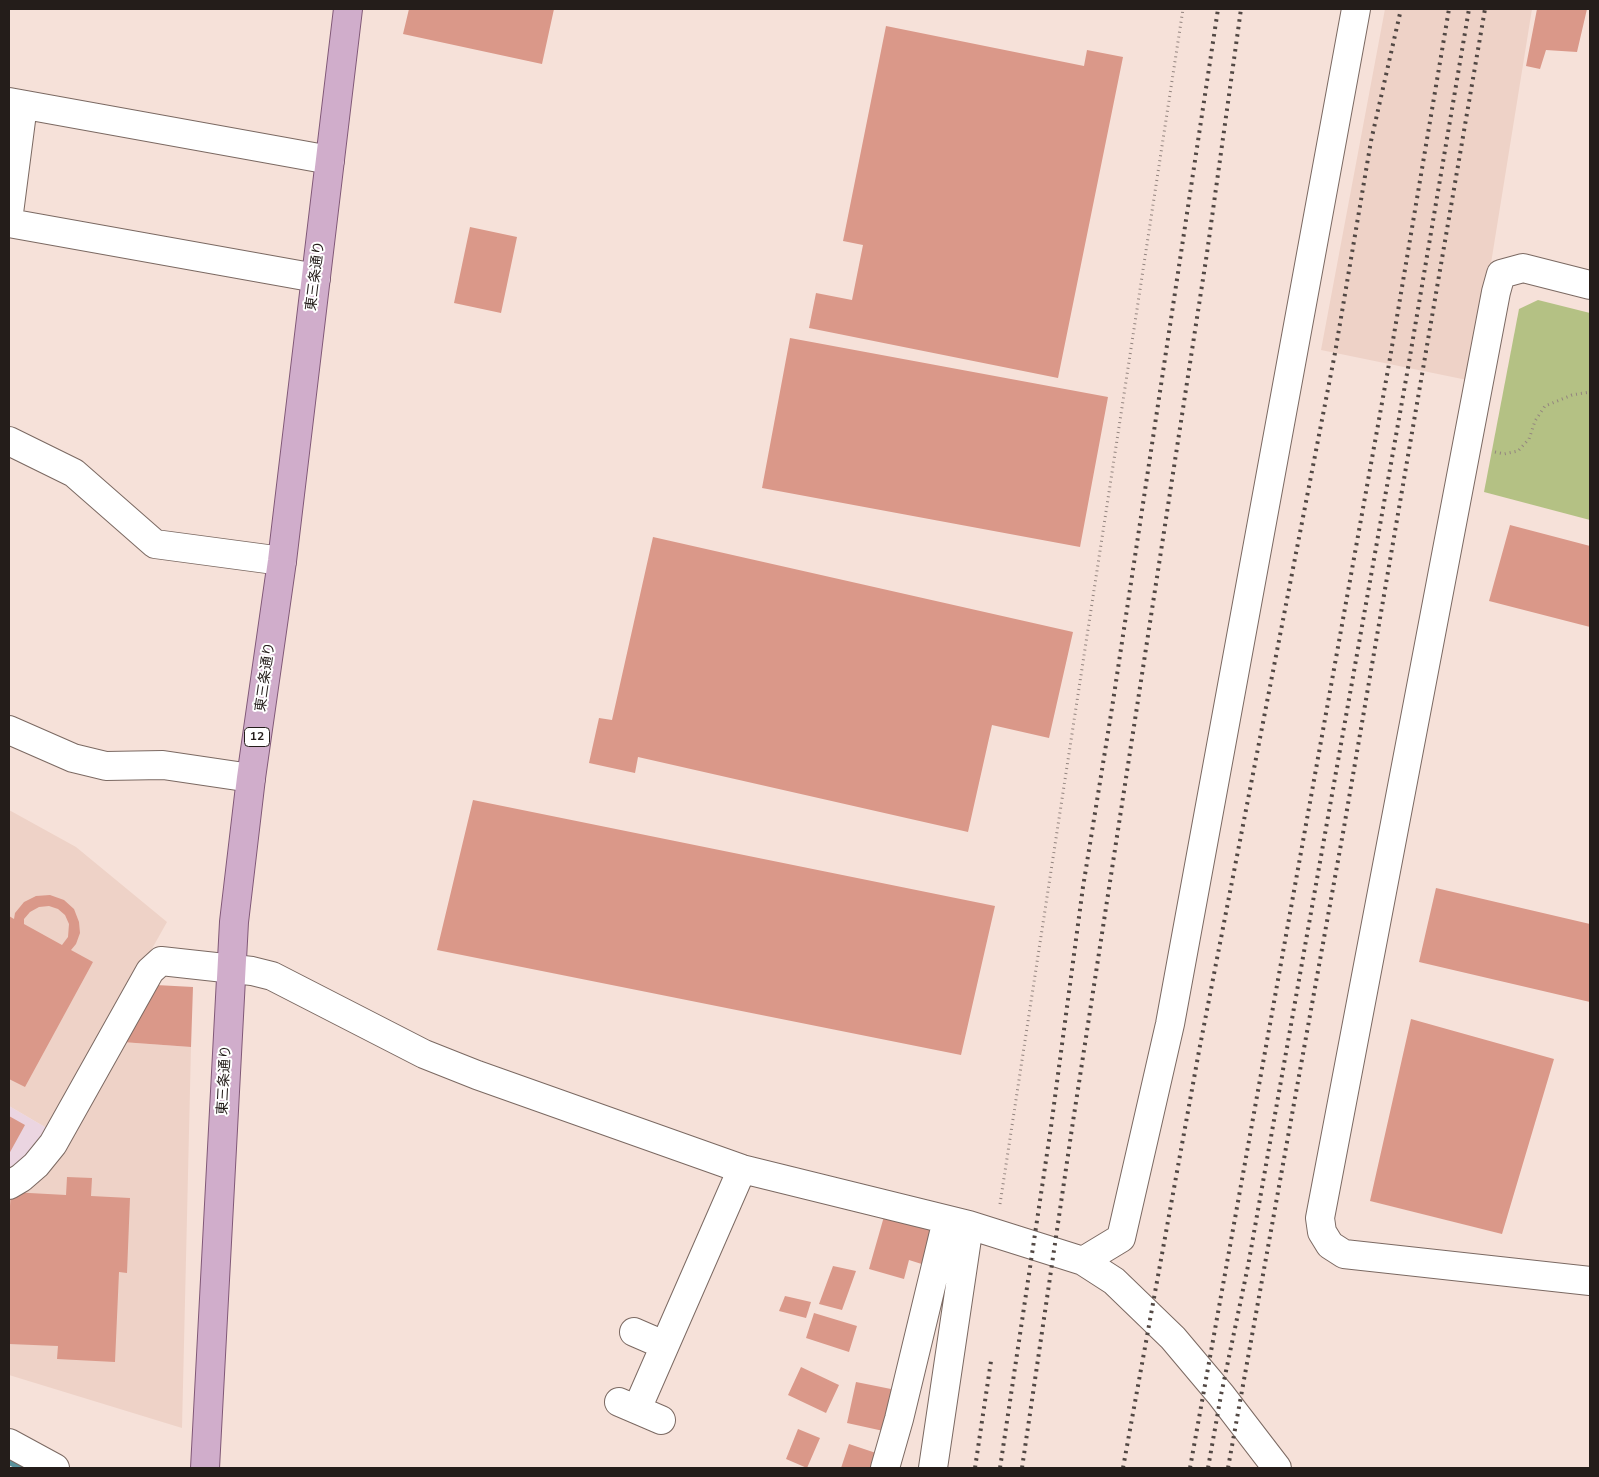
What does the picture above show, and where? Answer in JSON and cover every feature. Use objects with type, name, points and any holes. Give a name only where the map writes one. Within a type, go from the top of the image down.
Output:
[{"type":"main road","name":"東三条通り","points":[[205,1468],[234,922],[251,778],[282,561],[348,9]]},
{"type":"street","points":[[1084,1261],[1121,1238],[1170,1024],[1356,9]]},
{"type":"street","points":[[9,213],[16,104],[330,160]]},
{"type":"street","points":[[9,223],[316,278]]},
{"type":"street","points":[[1590,285],[1523,268],[1501,274],[1496,292],[1320,1218],[1322,1232],[1330,1245],[1344,1254],[1590,1281]]},
{"type":"street","points":[[9,441],[74,473],[155,544],[282,561]]},
{"type":"street","points":[[9,730],[73,758],[106,766],[163,765],[251,778]]},
{"type":"street","points":[[9,1185],[21,1178],[36,1165],[53,1144],[150,971],[161,961],[252,971],[272,976],[400,1042],[478,1075],[742,1169],[995,1232],[1084,1261],[1114,1281],[1173,1338],[1221,1395],[1277,1468]]},
{"type":"street","points":[[639,1411],[664,1345],[742,1169]]},
{"type":"street","points":[[885,1468],[958,1223]]},
{"type":"street","points":[[933,1468],[958,1223]]},
{"type":"street","points":[[634,1332],[664,1345]]},
{"type":"street","points":[[9,1443],[55,1468]]},
{"type":"path","points":[[995,1232],[1183,9]]},
{"type":"path","points":[[1494,452],[1504,454],[1518,451],[1528,439],[1546,406],[1572,395],[1590,392]]},
{"type":"shaded area","points":[[1385,9],[1532,9],[1472,381],[1321,350]]},
{"type":"shaded area","points":[[9,810],[76,847],[167,922],[50,1130],[9,1106]]},
{"type":"shaded area","points":[[122,1042],[191,1047],[182,1428],[9,1375],[9,1192]]},
{"type":"shaded area","points":[[9,1106],[50,1130],[9,1177]]},
{"type":"green space","points":[[1538,300],[1590,313],[1590,520],[1484,492],[1519,309]]},
{"type":"building","points":[[409,9],[554,9],[542,64],[403,34]]},
{"type":"building","points":[[1537,9],[1587,9],[1577,52],[1546,50],[1540,69],[1526,66]]},
{"type":"building","points":[[886,26],[1084,66],[1087,50],[1123,57],[1058,378],[809,328],[816,293],[852,300],[863,245],[843,241]]},
{"type":"building","points":[[470,227],[517,237],[501,313],[454,303]]},
{"type":"building","points":[[790,338],[1108,397],[1080,547],[762,488]]},
{"type":"building","points":[[1510,525],[1590,546],[1590,627],[1489,601]]},
{"type":"building","points":[[653,537],[1073,632],[1049,738],[992,725],[968,832],[638,757],[635,773],[589,763],[599,718],[612,720]]},
{"type":"building","points":[[473,800],[995,906],[961,1055],[437,950]]},
{"type":"building","points":[[1436,888],[1590,924],[1590,1002],[1419,962]]},
{"type":"building","points":[[50,895],[64,900],[74,909],[79,922],[80,933],[76,944],[71,950],[93,962],[25,1087],[9,1079],[9,916],[14,919],[15,913],[24,902],[36,896]],"holes":[[[49,906],[58,909],[65,915],[69,924],[68,937],[62,945],[24,924],[24,919],[30,912],[39,907]]]},
{"type":"building","points":[[156,985],[193,987],[191,1047],[122,1042]]},
{"type":"building","points":[[1411,1019],[1554,1059],[1502,1234],[1370,1201]]},
{"type":"building","points":[[9,1116],[25,1125],[9,1154]]},
{"type":"building","points":[[67,1177],[92,1178],[91,1196],[130,1198],[127,1273],[119,1272],[115,1362],[57,1359],[58,1346],[9,1344],[9,1206],[11,1192],[66,1195]]},
{"type":"building","points":[[885,1213],[939,1229],[928,1266],[909,1260],[904,1279],[869,1269]]},
{"type":"building","points":[[833,1266],[856,1271],[842,1310],[819,1304]]},
{"type":"building","points":[[785,1296],[811,1302],[806,1318],[779,1311]]},
{"type":"building","points":[[814,1313],[857,1326],[849,1352],[806,1338]]},
{"type":"building","points":[[801,1367],[839,1385],[826,1413],[788,1395]]},
{"type":"building","points":[[856,1382],[896,1390],[888,1432],[847,1423]]},
{"type":"building","points":[[798,1429],[820,1438],[807,1468],[786,1459]]},
{"type":"building","points":[[849,1444],[882,1455],[877,1468],[841,1468]]},
{"type":"waterway","points":[[9,1460],[24,1468]]},
{"type":"railway","points":[[1000,1468],[1051,1127],[1083,887],[1218,9]]},
{"type":"railway","points":[[1022,1468],[1072,1128],[1207,253],[1241,9]]},
{"type":"railway","points":[[1123,1468],[1199,1051],[1335,353],[1371,141],[1401,9]]},
{"type":"railway","points":[[1190,1468],[1389,364],[1449,9]]},
{"type":"railway","points":[[1208,1468],[1248,1266],[1408,368],[1469,9]]},
{"type":"railway","points":[[1228,1468],[1343,833],[1485,9]]},
{"type":"railway","points":[[975,1468],[991,1361]]}]
